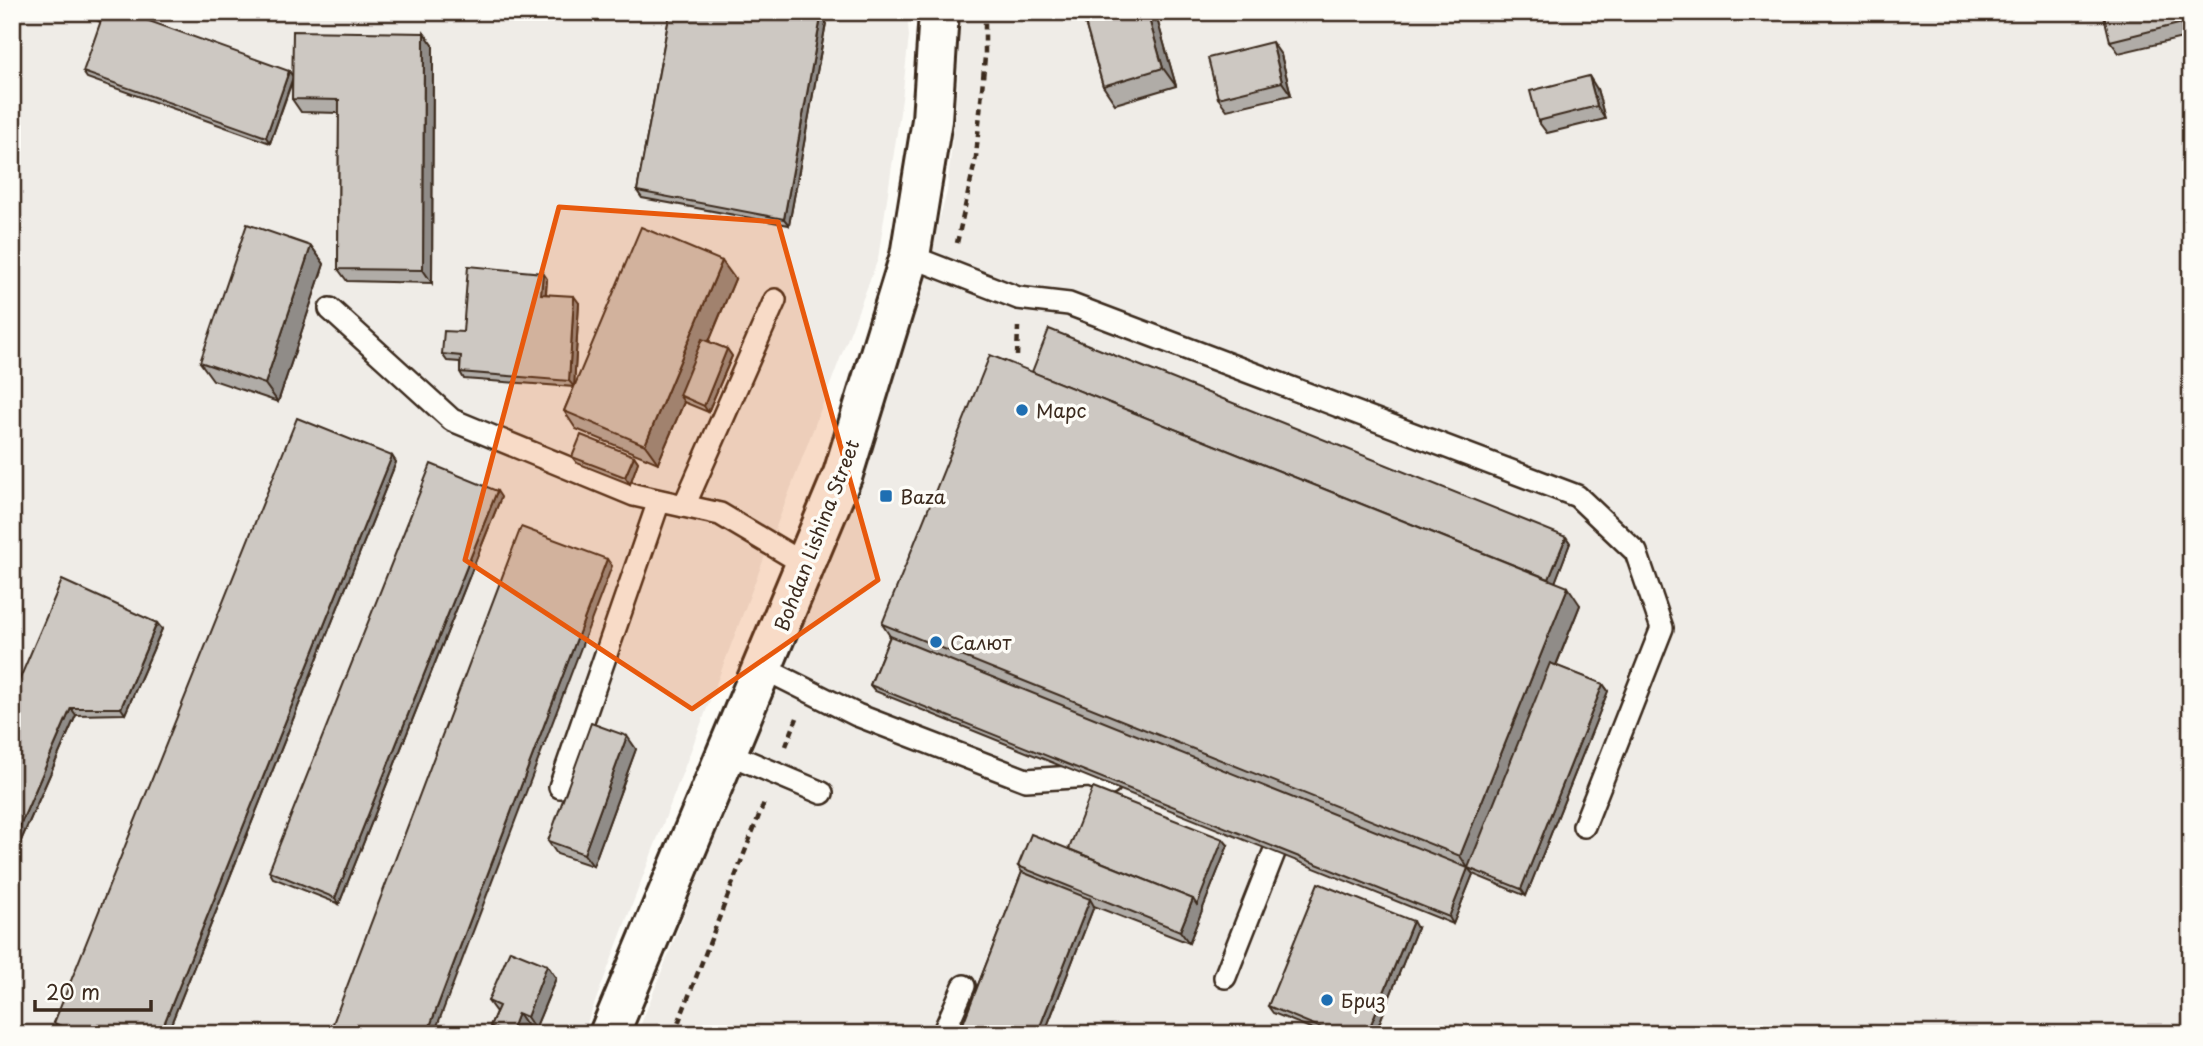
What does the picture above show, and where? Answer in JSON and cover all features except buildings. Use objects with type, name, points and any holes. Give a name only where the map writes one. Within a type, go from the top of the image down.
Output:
[{"type":"main road","name":"Bohdan Lishina Street","points":[[609,1034],[843,474],[910,256],[932,120],[939,12]]},
{"type":"lane","points":[[910,256],[1018,298],[1069,304],[1577,496],[1636,552],[1662,628],[1584,826]]},
{"type":"lane","points":[[684,506],[775,300]]},
{"type":"lane","points":[[330,309],[452,420],[634,495],[720,514],[806,565]]},
{"type":"lane","points":[[560,787],[659,501]]},
{"type":"lane","points":[[763,668],[856,716],[1027,780],[1090,776],[1127,791]]},
{"type":"lane","points":[[727,753],[822,793]]},
{"type":"lane","points":[[1225,977],[1268,847],[1299,860]]},
{"type":"lane","points":[[943,1034],[964,986]]},
{"type":"path","points":[[674,1034],[808,690]]},
{"type":"highlighted area","points":[[559,207],[778,222],[878,580],[692,709],[465,560]]},
{"type":"shaded area","points":[[12,12],[907,12],[909,36],[902,99],[878,259],[583,1034],[12,1034]]},
{"type":"shaded area","points":[[960,12],[2191,12],[2191,1034],[637,1034],[892,387],[947,192],[958,82]]},
{"type":"place","name":"Марс","points":[[1022,410]]},
{"type":"place","name":"Baza","points":[[886,496]]},
{"type":"place","name":"Салют","points":[[936,642]]},
{"type":"place","name":"Бриз","points":[[1327,1000]]}]
